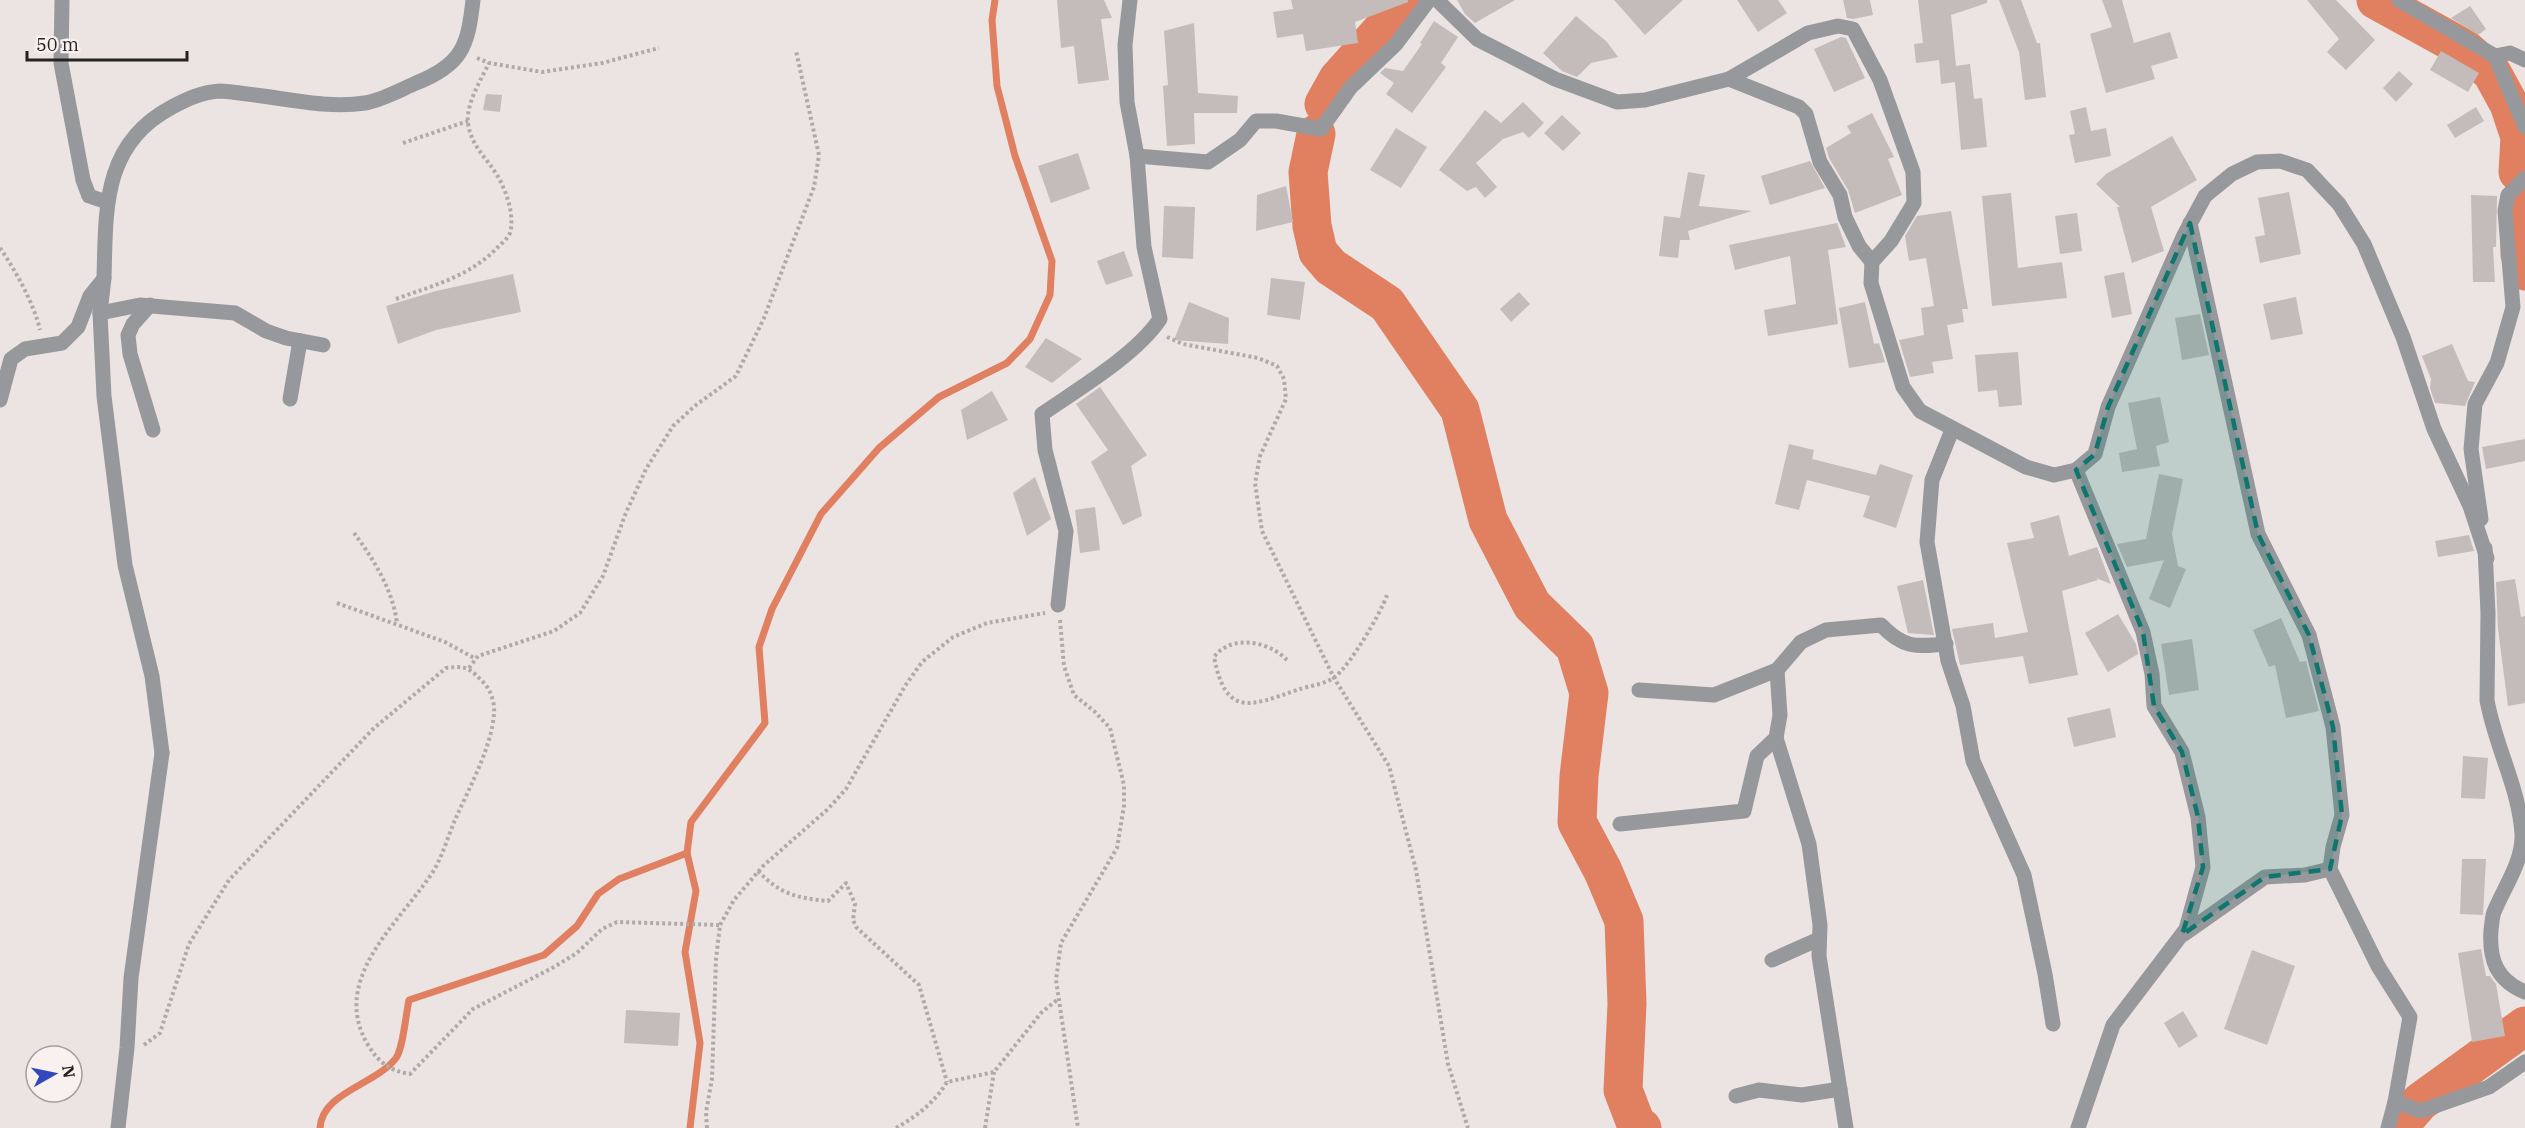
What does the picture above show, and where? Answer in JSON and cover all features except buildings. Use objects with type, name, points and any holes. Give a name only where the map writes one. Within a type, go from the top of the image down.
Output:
[{"type":"street","points":[[62,0],[61,63],[83,180],[89,196],[107,202]]},
{"type":"street","points":[[118,1128],[127,1048],[131,978],[162,753],[152,676],[124,565],[104,396],[100,313],[105,278],[107,202],[116,169],[133,137],[156,115],[194,96],[220,91],[344,105],[368,102],[424,80],[449,65],[462,53],[471,25],[473,0]]},
{"type":"street","points":[[1058,605],[1066,531],[1046,450],[1042,414],[1123,356],[1152,330],[1160,319],[1144,247],[1137,156],[1126,102],[1125,45],[1130,0]]},
{"type":"street","points":[[1137,156],[1208,162],[1240,140],[1256,121],[1276,121],[1321,129],[1351,87],[1396,44],[1428,0]]},
{"type":"street","points":[[1437,0],[1477,39],[1555,79],[1617,102],[1645,100],[1729,78],[1808,33],[1838,26],[1853,29],[1880,80],[1913,172],[1914,203],[1891,242],[1872,262],[1871,283],[1903,387],[1920,411],[1952,430],[2026,467],[2054,475],[2076,470],[2095,454],[2108,407],[2190,223],[2205,196],[2232,174],[2258,162],[2280,161],[2307,171],[2339,204],[2364,244],[2403,338],[2434,429],[2470,506],[2487,558]]},
{"type":"street","points":[[2399,0],[2495,56],[2525,127]]},
{"type":"street","points":[[2495,56],[2510,53],[2525,60]]},
{"type":"street","points":[[1729,78],[1799,107],[1806,114],[1820,162],[1840,195],[1845,217],[1859,246],[1872,262]]},
{"type":"street","points":[[2525,178],[2508,195],[2505,211],[2513,307],[2497,363],[2475,404],[2471,449],[2487,558],[2487,700],[2515,792],[2522,836],[2518,859],[2493,914],[2490,951],[2495,968],[2513,987],[2525,992]]},
{"type":"street","points":[[2190,223],[2258,534],[2308,635],[2333,728],[2342,815],[2333,847],[2330,869],[2378,966],[2410,1017],[2406,1106],[2388,1128]]},
{"type":"street","points":[[0,399],[11,359],[25,349],[62,343],[78,327],[90,296],[105,278]]},
{"type":"street","points":[[100,313],[150,305],[235,313],[266,331],[323,345]]},
{"type":"street","points":[[150,305],[133,324],[128,334],[130,354],[153,430]]},
{"type":"street","points":[[290,399],[300,341]]},
{"type":"street","points":[[1952,430],[1932,480],[1927,542],[1948,661],[1963,706],[1973,761],[2024,875],[2053,1024]]},
{"type":"street","points":[[2076,470],[2143,632],[2152,674],[2154,705],[2182,752],[2198,817],[2203,867],[2186,929],[2113,1025],[2078,1128]]},
{"type":"street","points":[[1639,690],[1714,695],[1777,670],[1801,642],[1826,630],[1881,625],[1895,639],[1917,647],[1946,644]]},
{"type":"street","points":[[1777,670],[1780,715],[1776,738],[1809,844],[1820,925],[1819,956],[1846,1128]]},
{"type":"street","points":[[1620,824],[1744,811],[1757,756],[1776,738]]},
{"type":"street","points":[[2182,935],[2265,877],[2304,875],[2330,869]]},
{"type":"street","points":[[1772,960],[1819,939]]},
{"type":"street","points":[[2406,1106],[2489,1087],[2525,1062]]},
{"type":"street","points":[[1736,1096],[1759,1090],[1802,1095],[1840,1089]]},
{"type":"path","points":[[462,53],[489,63],[542,72],[602,63],[659,48]]},
{"type":"path","points":[[469,668],[478,656],[554,632],[580,613],[603,576],[625,515],[646,469],[673,426],[696,405],[736,376],[764,318],[814,187],[819,155],[796,51]]},
{"type":"path","points":[[396,299],[464,275],[491,254],[509,235],[511,219],[507,200],[496,175],[480,154],[471,137],[468,121],[471,104],[489,63]]},
{"type":"path","points":[[403,143],[468,121]]},
{"type":"path","points":[[0,248],[13,267],[37,319],[44,346]]},
{"type":"path","points":[[1152,330],[1183,344],[1258,358],[1277,366],[1284,379],[1286,399],[1260,456],[1255,483],[1262,531],[1334,678],[1389,766],[1416,870],[1448,1064],[1468,1128]]},
{"type":"path","points":[[354,533],[378,569],[396,614],[397,624]]},
{"type":"path","points":[[1287,660],[1268,646],[1232,643],[1221,648],[1214,657],[1217,671],[1230,697],[1242,704],[1257,704],[1334,678],[1345,666],[1382,608],[1387,595]]},
{"type":"path","points":[[337,603],[445,642],[476,659]]},
{"type":"path","points":[[707,1128],[706,1112],[712,1079],[716,959],[720,925],[734,900],[758,871],[828,809],[846,789],[905,686],[922,662],[953,637],[987,622],[1046,613],[1058,605],[1064,666],[1070,686],[1074,695],[1110,728],[1124,785],[1124,806],[1117,848],[1061,943],[1056,980],[1078,1128]]},
{"type":"path","points":[[127,1048],[145,1045],[160,1032],[189,944],[229,880],[373,729],[446,668],[462,666],[469,668],[490,689],[494,712],[489,740],[434,869],[377,945],[358,988],[356,1012],[361,1033],[376,1058],[394,1071],[410,1074],[474,1009],[577,953],[609,925],[617,922],[672,922],[720,925]]},
{"type":"path","points":[[758,871],[780,890],[810,899],[828,901],[846,883],[855,904],[853,920],[856,927],[919,985],[947,1082],[940,1094],[922,1111],[896,1128]]},
{"type":"path","points":[[985,1128],[994,1072],[1041,1013],[1058,999]]},
{"type":"path","points":[[947,1082],[994,1072]]},
{"type":"highlighted area","points":[[2190,223],[2258,534],[2309,635],[2333,727],[2342,815],[2330,869],[2265,877],[2182,935],[2203,867],[2198,817],[2182,752],[2154,706],[2143,632],[2076,470],[2095,454],[2108,407]]},
{"type":"waterway","points":[[690,1128],[700,1043],[685,952],[696,891],[687,853],[691,822],[765,723],[759,647],[772,609],[821,514],[879,448],[939,397],[1007,363],[1030,339],[1050,295],[1052,261],[1015,156],[997,86],[992,20],[995,0]]},
{"type":"waterway","points":[[1324,104],[1338,79],[1399,11],[1404,0]]},
{"type":"waterway","points":[[2376,0],[2465,49],[2492,73],[2509,104],[2520,137],[2518,172]]},
{"type":"waterway","points":[[1316,134],[1308,172],[1312,226],[1318,252],[1331,267],[1387,304],[1460,410],[1488,520],[1532,605],[1575,647],[1589,693],[1579,776],[1577,822],[1603,871],[1624,921],[1627,1004],[1623,1090],[1636,1124],[1642,1128]]},
{"type":"waterway","points":[[2520,206],[2520,254],[2525,271]]},
{"type":"waterway","points":[[320,1128],[323,1116],[330,1106],[340,1097],[376,1075],[396,1058],[409,1000],[544,955],[577,926],[598,894],[619,879],[687,853]]},
{"type":"waterway","points":[[2403,1128],[2406,1118],[2420,1102],[2525,1026]]}]
